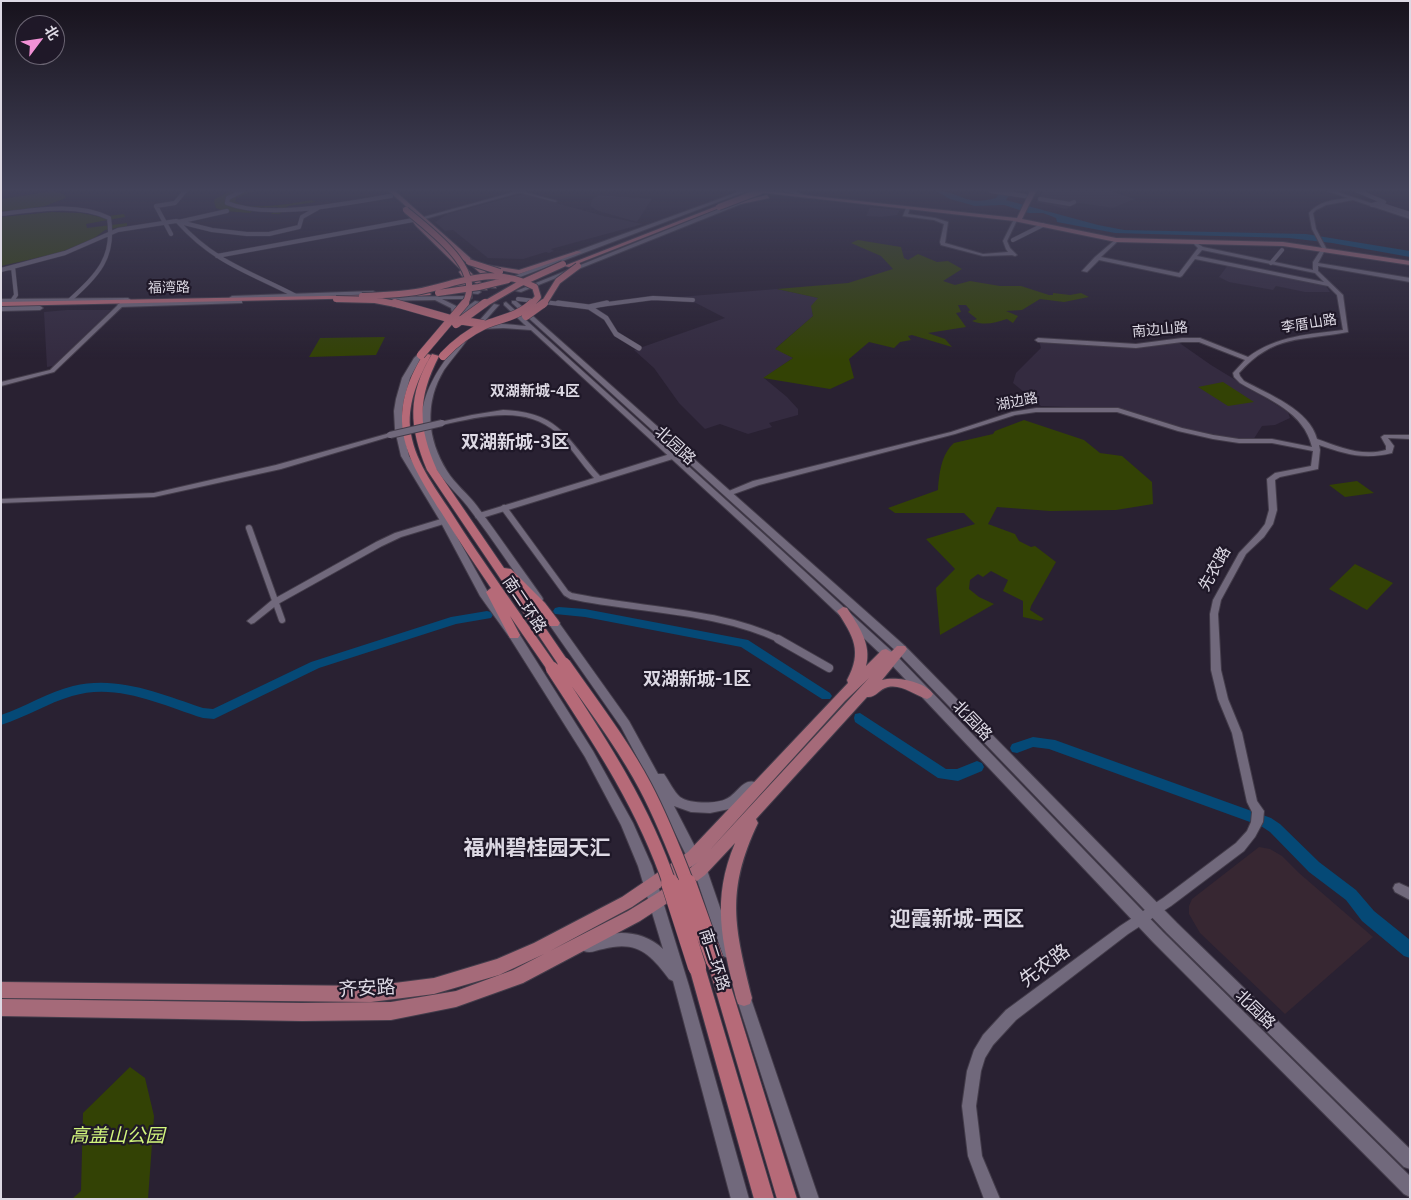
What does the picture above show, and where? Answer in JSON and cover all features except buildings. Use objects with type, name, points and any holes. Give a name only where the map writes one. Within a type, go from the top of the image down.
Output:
[{"type":"highway","points":[[426,346],[468,299],[471,282],[470,276],[446,247]]},
{"type":"highway","points":[[452,247],[469,262],[528,279],[541,288],[543,298],[534,307],[493,322]]},
{"type":"highway","points":[[362,296],[413,295],[466,289],[505,281],[563,264],[610,247]]},
{"type":"highway","name":"南二环路","points":[[611,247],[563,264],[512,286],[454,325],[414,380],[412,402],[406,428],[414,457],[421,472],[471,550],[558,666],[620,744],[644,785],[666,830],[688,884],[715,961],[787,1199]]},
{"type":"highway","points":[[337,298],[363,299],[398,304],[460,322],[501,323],[521,318],[538,310],[545,303],[561,278],[578,266],[621,247]]},
{"type":"highway","name":"南二环路","points":[[431,356],[474,316],[517,288],[563,264]]},
{"type":"highway","points":[[337,298],[417,292],[484,276],[514,278],[535,287],[538,294],[534,303],[516,313],[466,334],[431,356],[412,402]]},
{"type":"highway","points":[[337,298],[409,308],[420,312],[432,322],[433,332],[426,346]]},
{"type":"highway","name":"福湾路","points":[[1,305],[337,298]]},
{"type":"highway","points":[[426,346],[431,356]]},
{"type":"highway","name":"南二环路","points":[[412,402],[424,454],[432,470],[483,546],[558,666],[630,791],[655,844],[697,967],[764,1199]]},
{"type":"highway","points":[[483,546],[541,606],[554,623]]},
{"type":"highway","points":[[471,550],[514,636]]},
{"type":"main road","points":[[441,247],[454,260],[479,295]]},
{"type":"main road","points":[[455,247],[493,281],[494,287]]},
{"type":"main road","points":[[593,247],[494,287],[479,295],[456,317],[417,358],[406,378],[398,412],[400,442],[405,456],[485,596],[514,636],[607,784],[630,831],[654,894],[682,986],[740,1199]]},
{"type":"main road","points":[[494,287],[510,287],[519,291],[628,247]]},
{"type":"main road","points":[[1329,247],[1410,262]]},
{"type":"main road","points":[[465,256],[481,265],[515,272],[579,252]]},
{"type":"main road","points":[[1,305],[12,301],[296,296],[447,289],[465,284],[466,278],[454,260]]},
{"type":"main road","points":[[519,291],[521,295],[508,303],[470,334],[442,368],[431,386],[424,413],[430,444],[442,471],[479,516],[625,724],[697,864],[744,998],[810,1199]]},
{"type":"main road","points":[[412,292],[479,295],[508,303]]},
{"type":"main road","points":[[1,305],[121,305],[428,298],[479,295]]},
{"type":"main road","points":[[428,298],[452,305],[455,309],[456,317]]},
{"type":"main road","name":"北园路","points":[[508,303],[532,328],[842,611],[893,651],[928,694],[991,760],[1147,915],[1410,1161]]},
{"type":"main road","name":"北园路","points":[[508,303],[728,493],[893,651],[1410,1188]]},
{"type":"main road","points":[[470,334],[497,326],[532,328]]},
{"type":"main road","points":[[697,864],[760,806],[836,714],[841,698],[858,673],[862,658],[858,636],[842,611]]},
{"type":"main road","points":[[841,698],[893,651]]},
{"type":"main road","points":[[852,706],[893,651]]},
{"type":"main road","points":[[642,755],[676,801],[690,807],[710,808],[730,804],[768,769],[784,759],[836,714],[866,697],[875,687],[888,681],[906,684],[928,694]]},
{"type":"main road","points":[[697,864],[784,759]]},
{"type":"main road","points":[[744,998],[729,931],[727,905],[734,869],[744,836],[760,806]]},
{"type":"main road","name":"齐安路","points":[[1,1007],[311,1012],[391,1011],[456,999],[511,980],[549,962],[634,916],[654,894],[697,864]]},
{"type":"main road","name":"齐安路","points":[[1,990],[371,994],[412,990],[455,981],[499,967],[627,902],[654,894]]},
{"type":"main road","points":[[549,962],[609,939],[627,939],[641,942],[654,950],[668,964],[682,986]]},
{"type":"street","points":[[1,270],[82,247]]},
{"type":"street","points":[[70,300],[104,265],[110,247]]},
{"type":"street","points":[[201,247],[242,271],[296,296]]},
{"type":"street","points":[[217,256],[266,247]]},
{"type":"street","points":[[953,247],[982,256],[1014,255],[1008,247]]},
{"type":"street","points":[[1085,271],[1109,247]]},
{"type":"street","points":[[1098,258],[1180,274],[1201,248],[1315,272],[1316,264],[1324,247]]},
{"type":"street","points":[[1264,272],[1282,250]]},
{"type":"street","points":[[1194,257],[1332,286]]},
{"type":"street","points":[[1316,264],[1410,280]]},
{"type":"street","points":[[12,267],[16,295],[12,301]]},
{"type":"street","name":"李厝山路","points":[[1314,440],[1310,428],[1298,414],[1237,377],[1236,372],[1249,359],[1274,342],[1346,331],[1341,296],[1315,272]]},
{"type":"street","points":[[508,303],[589,307],[630,298],[693,300]]},
{"type":"street","points":[[1,384],[40,375],[52,370],[121,305]]},
{"type":"street","points":[[589,307],[606,318],[616,334],[639,348]]},
{"type":"street","name":"南边山路","points":[[1038,340],[1136,346],[1182,340],[1200,340],[1249,359]]},
{"type":"street","name":"湖边路","points":[[728,493],[761,482],[953,433],[1014,413],[1036,410],[1118,410],[1180,430],[1213,437],[1239,441],[1272,441],[1316,450]]},
{"type":"street","points":[[1,501],[154,495],[278,467],[390,435],[442,423],[507,412],[530,415],[549,424],[559,432],[598,479]]},
{"type":"street","points":[[1314,440],[1348,453],[1372,454],[1389,450],[1390,446],[1385,436],[1410,437]]},
{"type":"street","points":[[1314,440],[1316,450]]},
{"type":"street","name":"先农路","points":[[992,1199],[978,1166],[969,1116],[970,1084],[979,1055],[994,1032],[1007,1018],[1240,847],[1251,834],[1257,817],[1237,733],[1223,699],[1216,670],[1214,654],[1215,606],[1243,553],[1269,524],[1272,514],[1270,482],[1272,478],[1315,467],[1316,450]]},
{"type":"street","points":[[479,516],[672,456]]},
{"type":"street","points":[[504,508],[566,593],[571,596],[733,622],[762,631],[799,649],[829,668]]},
{"type":"street","points":[[251,621],[275,602],[379,544],[398,535],[444,522]]},
{"type":"street","points":[[249,528],[282,620]]},
{"type":"street","points":[[1398,888],[1410,895]]},
{"type":"shaded area","points":[[474,247],[558,247],[551,249],[554,251],[549,253],[546,252],[523,259],[488,258]]},
{"type":"shaded area","points":[[1228,265],[1326,286],[1330,292],[1305,292],[1276,286],[1273,290],[1229,282],[1219,277]]},
{"type":"shaded area","points":[[777,289],[819,298],[812,308],[813,316],[776,348],[793,358],[764,378],[787,397],[798,409],[798,415],[769,423],[772,427],[748,434],[720,424],[705,429],[679,403],[654,368],[634,350],[725,318],[696,303],[679,297]]},
{"type":"shaded area","points":[[111,310],[53,366],[47,367],[44,312]]},
{"type":"shaded area","points":[[1039,341],[1138,347],[1178,342],[1211,365],[1288,412],[1290,418],[1275,425],[1262,426],[1253,440],[1240,440],[1179,428],[1117,409],[1041,406],[1013,383],[1016,373],[1041,348]]},
{"type":"shaded area","points":[[1259,847],[1270,849],[1282,856],[1373,937],[1285,1014],[1200,933],[1189,914],[1189,906],[1192,899]]},
{"type":"green space","points":[[1,247],[74,247],[59,253],[1,266]]},
{"type":"green space","points":[[860,247],[901,247],[904,258],[908,260],[918,254],[937,262],[948,261],[962,269],[943,281],[955,285],[970,281],[1000,286],[1021,286],[1049,295],[1053,295],[1053,293],[1070,295],[1081,293],[1089,297],[1064,302],[1040,299],[1022,310],[1006,311],[1018,316],[1013,323],[1007,319],[994,323],[977,323],[972,321],[977,319],[968,312],[970,310],[966,305],[958,305],[961,312],[956,313],[966,327],[928,333],[945,339],[952,347],[912,335],[908,336],[911,340],[900,342],[894,348],[869,342],[849,359],[854,378],[830,389],[763,378],[793,358],[775,349],[813,316],[811,306],[818,298],[777,289],[848,283],[893,269],[881,256]]},
{"type":"green space","points":[[385,337],[376,355],[309,357],[320,338]]},
{"type":"green space","points":[[1223,382],[1254,402],[1228,406],[1198,387]]},
{"type":"green space","points":[[1024,420],[1084,440],[1100,453],[1122,456],[1152,482],[1153,504],[1116,510],[1050,511],[997,507],[988,524],[1015,534],[1019,541],[1031,547],[1035,546],[1056,562],[1030,610],[1044,619],[1041,621],[1023,617],[1023,601],[1003,591],[1008,580],[991,571],[983,577],[978,574],[970,580],[969,589],[979,597],[994,604],[940,635],[936,588],[955,569],[926,539],[975,524],[964,513],[895,513],[888,508],[938,490],[943,459],[954,443],[993,434],[995,431]]},
{"type":"green space","points":[[1357,481],[1374,493],[1345,497],[1329,485]]},
{"type":"green space","points":[[1355,564],[1393,583],[1367,610],[1329,589]]},
{"type":"green space","name":"高盖山公园","points":[[130,1067],[145,1078],[154,1116],[148,1199],[72,1199],[81,1191],[83,1113]]},
{"type":"water","points":[[1354,247],[1386,247],[1410,251],[1410,257]]},
{"type":"waterway","points":[[559,611],[585,613],[744,643],[826,696]]},
{"type":"waterway","points":[[1,720],[72,691],[105,687],[138,692],[203,713],[214,714],[315,665],[455,620],[487,615]]},
{"type":"waterway","points":[[860,718],[943,774],[958,775],[977,767]]},
{"type":"waterway","points":[[1017,748],[1033,742],[1050,744],[1266,822],[1275,828],[1314,867],[1351,895],[1368,916],[1410,950]]},
{"type":"district","name":"双湖新城-4区","points":[[535,392]]},
{"type":"district","name":"双湖新城-3区","points":[[515,443]]},
{"type":"district","name":"双湖新城-1区","points":[[697,680]]},
{"type":"district","name":"福州碧桂园天汇","points":[[537,849]]},
{"type":"district","name":"迎霞新城-西区","points":[[957,920]]}]
